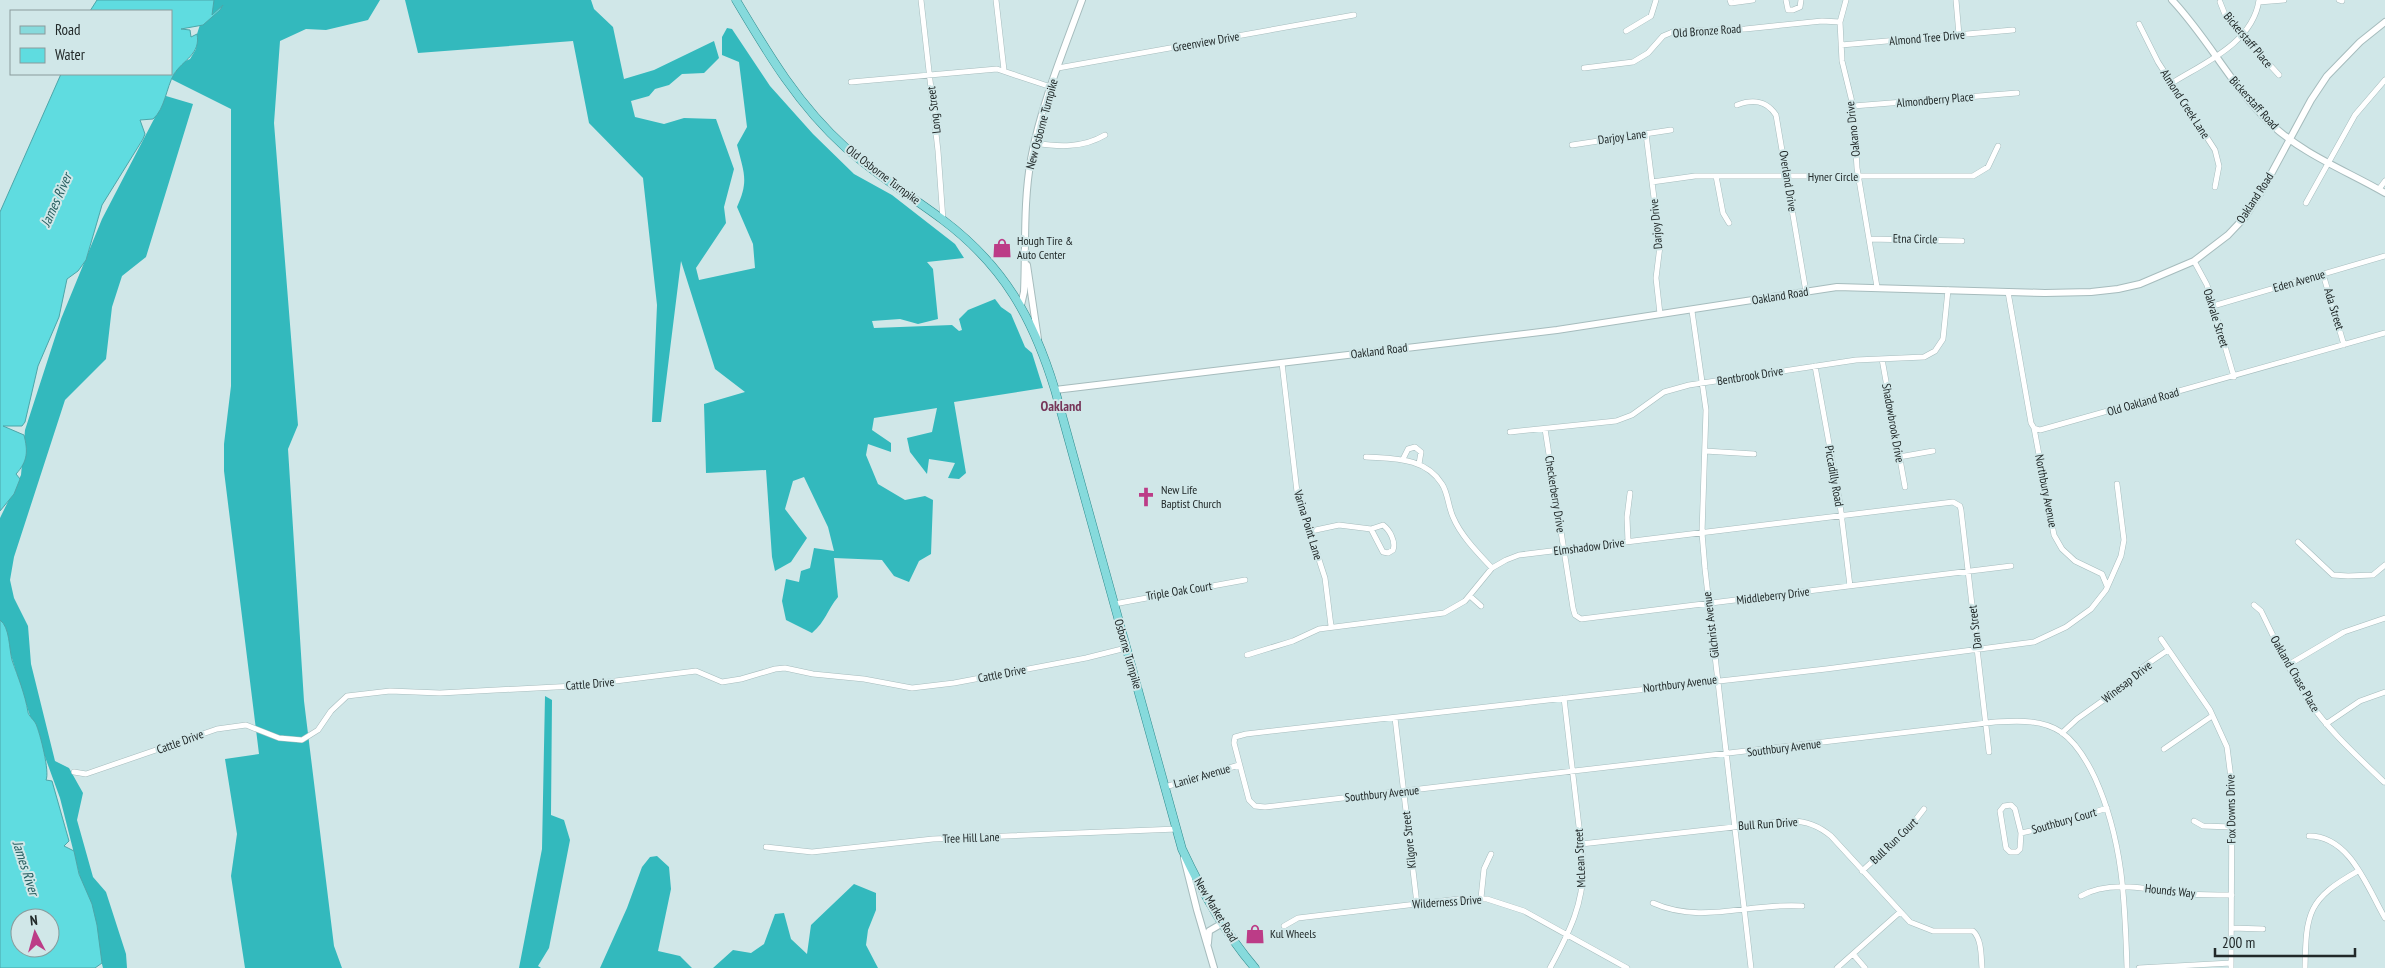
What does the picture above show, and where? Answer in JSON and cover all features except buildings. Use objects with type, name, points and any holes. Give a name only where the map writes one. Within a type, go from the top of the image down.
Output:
[{"type":"main road","name":"Old Osborne Turnpike","points":[[736,0],[781,75],[827,131],[860,160],[943,220],[982,253],[1012,291],[1038,340]]},
{"type":"main road","name":"Osborne Turnpike","points":[[1038,340],[1055,390],[1182,849]]},
{"type":"main road","name":"New Market Road","points":[[1182,849],[1221,924],[1255,968]]},
{"type":"street","name":"Long Street","points":[[921,0],[939,160],[943,220]]},
{"type":"street","points":[[996,0],[1004,70]]},
{"type":"street","name":"New Osborne Turnpike","points":[[1021,305],[1026,253],[1026,192],[1035,143],[1051,87],[1082,0]]},
{"type":"street","points":[[1730,0],[1731,3],[1754,0]]},
{"type":"street","points":[[1786,0],[1788,10],[1800,7],[1801,0]]},
{"type":"street","name":"Oakano Drive","points":[[1846,0],[1840,22],[1841,45],[1844,72],[1853,106],[1859,177],[1877,288]]},
{"type":"street","points":[[1956,0],[1959,35]]},
{"type":"street","name":"Bickerstaff Road","points":[[2172,0],[2264,117],[2290,140],[2382,191]]},
{"type":"street","points":[[2172,83],[2215,56],[2242,35],[2254,18],[2259,1],[2284,0]]},
{"type":"street","points":[[1626,31],[1651,16],[1654,1]]},
{"type":"street","name":"Bickerstaff Place","points":[[2220,2],[2226,17],[2278,76]]},
{"type":"street","name":"Greenview Drive","points":[[1058,68],[1354,15]]},
{"type":"street","name":"Old Bronze Road","points":[[1584,68],[1633,62],[1648,53],[1663,36],[1675,31],[1745,29],[1822,21],[1840,22]]},
{"type":"street","name":"Oakland Road","points":[[1055,390],[1557,330],[1692,311],[1846,286],[2008,292],[2091,292],[2118,289],[2152,280],[2194,261],[2228,235],[2244,217],[2290,140],[2311,100],[2335,67],[2360,42],[2385,22]]},
{"type":"street","name":"Almond Creek Lane","points":[[2139,24],[2153,54],[2215,150],[2219,166],[2215,187]]},
{"type":"street","name":"Almond Tree Drive","points":[[1841,45],[2013,30]]},
{"type":"street","points":[[851,82],[930,76],[977,70],[1004,70],[1051,87]]},
{"type":"street","points":[[2306,203],[2355,114],[2385,80]]},
{"type":"street","name":"Almondberry Place","points":[[1853,106],[2017,93]]},
{"type":"street","name":"Overland Drive","points":[[1737,105],[1748,101],[1767,105],[1774,113],[1778,123],[1806,292]]},
{"type":"street","name":"Darjoy Lane","points":[[1572,145],[1671,130]]},
{"type":"street","name":"Darjoy Drive","points":[[1646,134],[1660,246],[1656,278],[1660,314]]},
{"type":"street","points":[[1035,143],[1069,146],[1089,143],[1105,135]]},
{"type":"street","name":"Hyner Circle","points":[[1652,182],[1695,176],[1973,176],[1988,167],[1998,146]]},
{"type":"street","points":[[1716,176],[1723,213],[1729,223]]},
{"type":"street","points":[[2382,191],[2385,181]]},
{"type":"street","name":"Etna Circle","points":[[1869,238],[1962,241]]},
{"type":"street","name":"New Osborne Turnpike","points":[[1026,253],[1038,340]]},
{"type":"street","name":"Eden Avenue","points":[[2213,306],[2385,256]]},
{"type":"street","name":"Oakvale Street","points":[[2194,261],[2207,285],[2234,376]]},
{"type":"street","name":"Ada Street","points":[[2323,274],[2344,345]]},
{"type":"street","points":[[1012,291],[1021,287],[1024,280]]},
{"type":"street","name":"Bentbrook Drive","points":[[1510,432],[1622,419],[1664,392],[1703,383],[1856,360],[1918,359],[1935,351],[1941,342],[1945,331],[1948,290]]},
{"type":"street","points":[[2008,292],[2028,406],[2034,428]]},
{"type":"street","name":"Gilchrist Avenue","points":[[1692,311],[1706,410],[1702,533],[1751,968]]},
{"type":"street","name":"Old Oakland Road","points":[[2034,428],[2044,430],[2385,333]]},
{"type":"street","name":"Shadowbrook Drive","points":[[1882,359],[1905,487]]},
{"type":"street","name":"Varina Point Lane","points":[[1282,363],[1294,478],[1325,578],[1331,626]]},
{"type":"street","name":"Piccadilly Road","points":[[1814,366],[1841,516],[1850,586]]},
{"type":"street","name":"Northbury Avenue","points":[[2034,428],[2054,535],[2062,549],[2075,561],[2105,577],[2107,589]]},
{"type":"street","name":"Checkerberry Drive","points":[[1545,429],[1573,608],[1578,618]]},
{"type":"street","points":[[1403,460],[1408,449],[1415,447],[1421,452],[1419,464]]},
{"type":"street","points":[[1706,451],[1754,454]]},
{"type":"street","points":[[1899,457],[1933,452]]},
{"type":"street","points":[[1366,457],[1403,460],[1419,464],[1434,474],[1443,484],[1452,516],[1492,568]]},
{"type":"street","name":"Northbury Avenue","points":[[1239,765],[1234,743],[1235,737],[2019,645],[2047,637],[2091,609],[2107,589],[2121,556],[2124,540],[2117,484]]},
{"type":"street","points":[[1628,542],[1627,517],[1630,493]]},
{"type":"street","name":"Elmshadow Drive","points":[[1247,655],[1293,641],[1319,628],[1432,617],[1456,608],[1470,596],[1492,568],[1519,555],[1957,503]]},
{"type":"street","name":"Dan Street","points":[[1957,503],[1962,510],[1989,752]]},
{"type":"street","points":[[1311,531],[1339,525],[1370,529],[1378,525],[1385,526],[1394,542],[1393,550],[1388,553],[1383,552],[1370,529]]},
{"type":"street","points":[[2298,542],[2333,575],[2372,575],[2385,566]]},
{"type":"street","name":"Middleberry Drive","points":[[1578,618],[1591,619],[2011,566]]},
{"type":"street","name":"Triple Oak Court","points":[[1114,604],[1246,580]]},
{"type":"street","points":[[1470,596],[1481,606]]},
{"type":"street","name":"Oakland Chase Place","points":[[2254,605],[2261,611],[2288,665],[2308,699],[2326,724],[2384,782]]},
{"type":"street","points":[[2288,665],[2344,632],[2385,618]]},
{"type":"street","name":"Fox Downs Drive","points":[[2161,639],[2212,716],[2227,747],[2232,786],[2231,966]]},
{"type":"street","name":"Cattle Drive","points":[[74,772],[86,774],[217,729],[246,725],[259,728],[279,738],[302,740],[318,730],[331,711],[347,696],[390,691],[440,692],[557,687],[625,681],[696,671],[722,682],[785,668],[912,688],[954,683],[1086,658],[1126,648]]},
{"type":"street","name":"Winesap Drive","points":[[2062,733],[2077,719],[2126,684],[2144,667],[2168,650]]},
{"type":"street","points":[[2326,724],[2360,701],[2385,692]]},
{"type":"street","name":"McLean Street","points":[[1550,968],[1575,920],[1582,894],[1584,872],[1564,698]]},
{"type":"street","points":[[2164,749],[2212,716]]},
{"type":"street","name":"Kilgore Street","points":[[1395,718],[1417,904]]},
{"type":"street","name":"Southbury Avenue","points":[[1239,765],[1248,797],[1255,806],[1265,807],[2024,720],[2047,726],[2062,733],[2079,750],[2091,770],[2107,808],[2120,853],[2127,968]]},
{"type":"street","name":"Lanier Avenue","points":[[1165,787],[1239,765]]},
{"type":"street","name":"Southbury Court","points":[[2011,805],[2015,809],[2021,833],[2020,849],[2017,852],[2010,852],[2006,848],[2000,811],[2004,806],[2011,805]]},
{"type":"street","name":"Southbury Court","points":[[2021,833],[2049,827],[2107,808]]},
{"type":"street","name":"Bull Run Court","points":[[1862,871],[1910,827],[1924,809]]},
{"type":"street","name":"Bull Run Drive","points":[[1581,844],[1788,820],[1807,822],[1831,836],[1910,922],[1925,929],[1940,932],[1972,931],[1979,939],[1982,968]]},
{"type":"street","points":[[2194,821],[2202,826],[2232,827]]},
{"type":"street","name":"Tree Hill Lane","points":[[766,846],[812,852],[933,839],[1177,829]]},
{"type":"street","points":[[2309,836],[2324,837],[2334,842],[2347,855],[2385,918]]},
{"type":"street","name":"Osborne Turnpike","points":[[1182,849],[1193,898],[1214,968]]},
{"type":"street","points":[[1481,898],[1484,868],[1491,854]]},
{"type":"street","points":[[2305,968],[2306,930],[2313,907],[2330,887],[2358,871]]},
{"type":"street","name":"Hounds Way","points":[[2081,896],[2092,890],[2145,887],[2187,894],[2232,895]]},
{"type":"street","points":[[1193,898],[1204,894]]},
{"type":"street","name":"Wilderness Drive","points":[[1284,926],[1298,918],[1481,898],[1517,907],[1626,968]]},
{"type":"street","points":[[1653,903],[1665,909],[1697,914],[1802,906]]},
{"type":"street","points":[[1837,968],[1900,912]]},
{"type":"street","points":[[1209,949],[1208,934],[1211,929],[1221,924]]},
{"type":"street","points":[[2232,928],[2263,928]]},
{"type":"street","points":[[1853,954],[1865,968]]},
{"type":"street","points":[[2139,968],[2231,966]]},
{"type":"shaded area","points":[[208,0],[380,0],[368,20],[326,30],[306,29],[280,41],[274,123],[298,425],[288,449],[304,701],[334,946],[342,968],[245,968],[231,876],[237,834],[225,759],[259,754],[224,471],[224,444],[231,386],[231,109],[171,79],[181,63],[190,59],[196,49],[197,34]]},
{"type":"shaded area","points":[[405,0],[591,0],[594,9],[613,27],[624,79],[654,70],[714,41],[719,58],[704,73],[682,74],[669,85],[655,89],[649,96],[631,101],[635,117],[664,124],[684,118],[716,119],[734,169],[724,207],[726,223],[696,268],[699,280],[755,268],[753,244],[737,207],[743,190],[744,177],[737,145],[747,127],[739,62],[722,55],[722,37],[727,28],[732,29],[770,86],[813,134],[854,174],[892,195],[955,244],[964,258],[927,262],[933,269],[938,319],[918,324],[900,319],[872,321],[874,328],[952,325],[959,331],[962,330],[959,319],[968,310],[995,299],[1001,307],[1011,314],[1025,347],[1032,353],[1043,388],[954,402],[966,473],[959,479],[948,478],[955,463],[929,459],[927,474],[910,452],[907,438],[932,432],[937,408],[874,418],[872,430],[891,443],[891,452],[868,444],[866,455],[878,484],[905,500],[925,496],[933,500],[931,554],[919,561],[909,582],[894,576],[882,560],[834,558],[838,597],[820,624],[812,633],[786,620],[782,601],[786,579],[799,582],[801,571],[810,568],[814,548],[834,551],[828,527],[804,477],[793,481],[785,509],[807,538],[791,562],[775,571],[772,557],[766,470],[706,473],[704,404],[745,392],[715,369],[681,261],[661,422],[652,422],[657,305],[643,178],[589,123],[573,41],[418,53]]},
{"type":"shaded area","points":[[166,96],[193,104],[146,257],[122,276],[112,307],[106,359],[65,400],[14,557],[10,580],[14,598],[28,626],[31,664],[55,761],[69,768],[83,793],[77,820],[93,877],[106,892],[126,954],[127,968],[103,968],[60,798],[29,713],[0,620],[0,518],[21,475],[25,430],[61,319],[102,219]]},
{"type":"shaded area","points":[[545,696],[552,700],[551,815],[564,820],[570,840],[549,948],[538,966],[541,968],[519,968],[542,849]]},
{"type":"shaded area","points":[[657,856],[669,867],[671,889],[658,951],[680,956],[692,968],[600,968],[627,908],[642,867],[650,857]]},
{"type":"shaded area","points":[[854,884],[876,893],[876,910],[868,930],[866,945],[878,968],[713,968],[733,950],[751,953],[764,944],[775,914],[784,913],[791,939],[807,954],[811,925]]},
{"type":"water","name":"James River","points":[[97,0],[214,0],[212,15],[223,5],[203,25],[181,29],[190,30],[191,37],[197,34],[198,41],[194,52],[174,74],[157,115],[153,119],[140,120],[145,134],[143,139],[102,205],[86,260],[78,271],[67,279],[59,317],[38,366],[25,422],[22,426],[3,426],[24,435],[26,456],[23,465],[16,474],[20,479],[14,494],[0,511],[0,212],[61,75],[172,75],[172,10],[91,10]]},
{"type":"water","name":"James River","points":[[0,620],[6,628],[12,660],[28,713],[36,724],[40,735],[46,761],[46,780],[52,781],[69,841],[64,846],[74,851],[79,874],[92,904],[102,963],[95,968],[0,968]]},
{"type":"place","name":"Hough Tire & Auto Center","points":[[1002,248]]},
{"type":"place","name":"New Life Baptist Church","points":[[1146,497]]},
{"type":"place","name":"Kul Wheels","points":[[1255,934]]},
{"type":"district","name":"Oakland","points":[[1061,406]]}]
